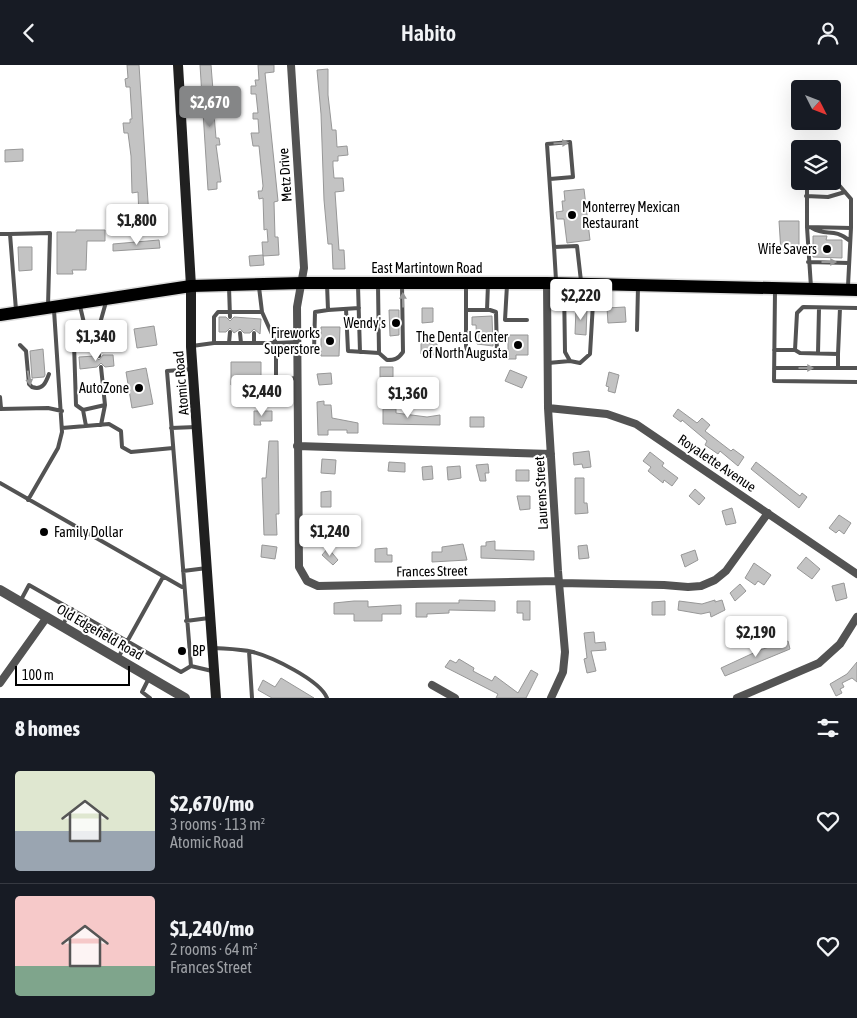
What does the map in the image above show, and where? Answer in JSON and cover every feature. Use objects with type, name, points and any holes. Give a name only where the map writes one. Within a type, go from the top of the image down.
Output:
[{"type":"main road","name":"Atomic Road","points":[[178,65],[191,286],[191,347],[216,698]]},
{"type":"main road","name":"East Martintown Road","points":[[0,315],[191,286],[302,283],[556,283],[852,290]]},
{"type":"street","name":"Metz Drive","points":[[291,65],[304,268],[302,283]]},
{"type":"street","name":"Frances Street","points":[[302,283],[297,307],[299,567],[303,576],[312,584],[318,586],[559,582],[701,586],[715,580],[726,571],[768,513]]},
{"type":"street","name":"Laurens Street","points":[[552,698],[560,682],[565,662],[548,408],[548,363],[556,283]]},
{"type":"street","name":"Royalette Avenue","points":[[548,408],[607,414],[636,424],[857,574]]},
{"type":"street","points":[[297,446],[551,454]]},
{"type":"street","name":"Old Edgefield Road","points":[[0,591],[185,698]]},
{"type":"street","points":[[0,683],[47,617]]},
{"type":"street","points":[[736,698],[819,663],[840,645],[857,617]]},
{"type":"street","points":[[432,685],[456,698]]},
{"type":"lane","points":[[550,179],[572,177],[570,142],[547,144],[556,283],[564,303],[565,352],[570,361]]},
{"type":"lane","points":[[841,187],[851,199],[849,263],[852,290]]},
{"type":"lane","points":[[806,190],[809,227],[808,262],[811,289]]},
{"type":"lane","points":[[806,196],[828,197],[845,192]]},
{"type":"lane","points":[[809,227],[851,228]]},
{"type":"lane","points":[[809,227],[819,232],[839,232],[850,241]]},
{"type":"lane","points":[[0,234],[50,233],[51,308],[62,411],[62,428],[58,448],[28,499]]},
{"type":"lane","points":[[10,234],[17,312]]},
{"type":"lane","points":[[554,247],[577,246],[581,284]]},
{"type":"lane","points":[[808,262],[849,263]]},
{"type":"lane","points":[[327,283],[328,310]]},
{"type":"lane","points":[[358,283],[360,351]]},
{"type":"lane","points":[[378,283],[379,353]]},
{"type":"lane","points":[[346,309],[348,351],[379,353],[387,360],[399,358],[403,352],[402,283]]},
{"type":"lane","points":[[466,283],[466,310],[467,350],[476,354],[497,353],[496,314],[494,310],[466,310]]},
{"type":"lane","points":[[487,310],[488,283]]},
{"type":"lane","points":[[507,283],[505,319],[527,320]]},
{"type":"lane","points":[[548,363],[570,361],[580,363],[590,354],[594,284]]},
{"type":"lane","points":[[230,285],[230,317]]},
{"type":"lane","points":[[259,285],[262,312],[276,343],[276,381],[297,378]]},
{"type":"lane","points":[[637,330],[638,285]]},
{"type":"lane","points":[[775,288],[774,381],[857,382]]},
{"type":"lane","points":[[99,356],[97,334],[106,299]]},
{"type":"lane","points":[[80,303],[84,323],[74,344],[76,405],[83,410],[86,426]]},
{"type":"lane","points":[[564,303],[593,304]]},
{"type":"lane","points":[[191,347],[214,343],[276,343],[314,351],[315,312],[359,307]]},
{"type":"lane","points":[[796,350],[796,313],[803,307],[857,308]]},
{"type":"lane","points":[[818,353],[819,307]]},
{"type":"lane","points":[[838,368],[840,308]]},
{"type":"lane","points":[[214,343],[214,317],[220,311],[262,312]]},
{"type":"lane","points":[[240,311],[240,317]]},
{"type":"lane","points":[[253,311],[253,317]]},
{"type":"lane","points":[[230,333],[230,343]]},
{"type":"lane","points":[[240,333],[241,343]]},
{"type":"lane","points":[[254,333],[254,343]]},
{"type":"lane","points":[[20,345],[26,351],[29,384],[37,389],[45,384],[49,374]]},
{"type":"lane","points":[[774,350],[838,354]]},
{"type":"lane","points":[[101,367],[105,405],[101,425]]},
{"type":"lane","points":[[774,368],[857,368]]},
{"type":"lane","points":[[191,666],[183,587],[167,371],[193,369]]},
{"type":"lane","points":[[0,397],[1,408],[48,407],[62,411]]},
{"type":"lane","points":[[83,410],[105,405]]},
{"type":"lane","points":[[62,428],[109,424],[121,431],[122,447],[130,452],[173,448]]},
{"type":"lane","points":[[171,427],[198,427]]},
{"type":"lane","points":[[0,483],[183,587]]},
{"type":"lane","points":[[183,571],[207,569]]},
{"type":"lane","points":[[117,659],[163,577]]},
{"type":"lane","points":[[20,601],[28,585],[128,640],[181,672],[191,666],[214,672]]},
{"type":"lane","points":[[62,626],[72,609]]},
{"type":"lane","points":[[186,621],[210,618]]},
{"type":"lane","points":[[212,648],[249,651],[266,656],[317,684],[327,698]]},
{"type":"lane","points":[[249,651],[252,698]]},
{"type":"lane","points":[[150,677],[142,692],[150,698]]},
{"type":"building","points":[[127,65],[139,65],[149,217],[139,217],[138,192],[132,193],[131,156],[128,133],[124,133],[123,123],[130,123],[130,119],[132,119],[130,87],[126,87],[125,79],[128,78]]},
{"type":"building","points":[[200,65],[211,65],[214,103],[217,103],[218,113],[214,114],[216,138],[219,138],[220,145],[216,145],[221,182],[217,182],[217,189],[208,190]]},
{"type":"building","points":[[258,65],[274,65],[274,72],[265,73],[278,201],[274,202],[275,237],[278,237],[279,255],[263,256],[262,242],[268,242],[267,229],[264,230],[263,198],[259,199],[258,191],[262,191],[263,186],[259,146],[253,146],[251,133],[259,133],[258,119],[253,119],[253,113],[258,113],[256,94],[251,94],[251,86],[256,86],[255,80],[259,80]]},
{"type":"building","points":[[328,69],[328,95],[332,130],[336,130],[337,147],[347,146],[348,155],[338,156],[338,161],[333,161],[334,178],[343,178],[344,191],[335,192],[339,250],[344,250],[345,269],[333,269],[332,244],[328,244],[324,200],[321,114],[317,70]]},
{"type":"building","points":[[23,149],[23,161],[5,162],[5,150]]},
{"type":"building","name":"Monterrey Mexican Restaurant","points":[[584,189],[590,240],[567,243],[564,219],[557,219],[556,212],[563,211],[564,191]]},
{"type":"building","points":[[779,221],[799,221],[799,252],[781,252]]},
{"type":"building","points":[[76,230],[105,230],[105,241],[87,241],[86,270],[72,270],[73,274],[57,274],[57,232],[76,232]]},
{"type":"building","name":"Wife Savers","points":[[813,236],[827,236],[826,240],[842,240],[842,258],[813,257]]},
{"type":"building","points":[[159,240],[160,248],[113,251],[113,244]]},
{"type":"building","points":[[18,247],[32,247],[32,270],[19,271]]},
{"type":"building","points":[[263,255],[264,265],[250,266],[249,256]]},
{"type":"building","points":[[625,307],[626,322],[608,323],[607,308]]},
{"type":"building","points":[[422,308],[433,308],[433,322],[422,323]]},
{"type":"building","points":[[576,308],[587,309],[586,335],[575,334]]},
{"type":"building","name":"Wendy's","points":[[389,310],[399,310],[399,335],[390,336]]},
{"type":"building","points":[[492,316],[493,346],[477,344],[476,325],[472,325],[472,317]]},
{"type":"building","points":[[219,317],[226,317],[230,321],[234,317],[261,319],[260,334],[254,329],[250,333],[244,333],[240,329],[234,333],[230,328],[226,332],[219,332]]},
{"type":"building","points":[[154,326],[157,345],[137,348],[134,329]]},
{"type":"building","name":"Fireworks Superstore","points":[[321,327],[340,327],[339,356],[321,356]]},
{"type":"building","name":"The Dental Center of North Augusta","points":[[508,335],[528,335],[528,355],[516,355],[516,359],[508,359]]},
{"type":"building","points":[[421,343],[437,344],[436,355],[421,354]]},
{"type":"building","points":[[43,349],[45,375],[44,377],[32,378],[30,351]]},
{"type":"building","points":[[103,355],[113,355],[114,366],[105,367],[101,363],[97,367],[80,369],[79,357],[95,356],[99,360]]},
{"type":"building","points":[[231,362],[261,362],[261,384],[231,385]]},
{"type":"building","points":[[380,367],[393,367],[393,377],[380,377]]},
{"type":"building","name":"AutoZone","points":[[146,368],[153,404],[132,408],[126,372]]},
{"type":"building","points":[[510,370],[527,377],[522,388],[505,381]]},
{"type":"building","points":[[609,372],[619,375],[615,393],[608,391],[609,387],[606,386]]},
{"type":"building","points":[[331,373],[332,384],[319,385],[317,374]]},
{"type":"building","points":[[324,401],[324,405],[331,405],[332,418],[358,423],[358,433],[347,433],[347,430],[328,430],[328,435],[318,435],[317,402]]},
{"type":"building","points":[[383,409],[396,409],[396,413],[427,417],[440,415],[440,425],[383,424]]},
{"type":"building","points":[[678,409],[697,423],[702,418],[710,425],[705,431],[731,451],[733,449],[744,457],[738,466],[720,451],[718,454],[705,445],[707,441],[682,420],[681,422],[673,416]]},
{"type":"building","points":[[254,411],[272,411],[272,421],[260,421],[261,425],[254,425]]},
{"type":"building","points":[[470,417],[484,417],[484,427],[470,427]]},
{"type":"building","points":[[269,441],[278,441],[279,514],[276,514],[277,535],[264,535],[262,478],[266,478]]},
{"type":"building","points":[[589,451],[591,467],[583,468],[582,464],[574,465],[573,453]]},
{"type":"building","points":[[650,452],[664,463],[662,466],[678,478],[672,486],[664,480],[663,483],[648,471],[651,467],[643,461]]},
{"type":"building","points":[[322,459],[336,460],[335,474],[321,473]]},
{"type":"building","points":[[389,462],[405,463],[405,472],[388,471]]},
{"type":"building","points":[[756,462],[800,496],[802,493],[807,497],[799,508],[751,469]]},
{"type":"building","points":[[488,464],[489,473],[485,473],[486,481],[480,481],[476,465]]},
{"type":"building","points":[[432,466],[433,479],[423,480],[422,467]]},
{"type":"building","points":[[460,466],[461,478],[448,480],[447,467]]},
{"type":"building","points":[[516,470],[529,470],[529,481],[516,481]]},
{"type":"building","points":[[575,478],[584,478],[584,503],[587,503],[588,513],[575,514]]},
{"type":"building","points":[[695,489],[705,498],[699,505],[689,496]]},
{"type":"building","points":[[331,491],[331,507],[321,507],[321,492]]},
{"type":"building","points":[[517,496],[530,496],[530,509],[520,510]]},
{"type":"building","points":[[732,508],[736,523],[726,525],[722,511]]},
{"type":"building","points":[[839,515],[851,523],[844,534],[839,530],[836,533],[829,528]]},
{"type":"building","points":[[495,541],[495,550],[534,551],[534,560],[481,558],[481,546],[486,546],[486,542]]},
{"type":"building","points":[[463,544],[467,560],[432,562],[432,552],[442,552],[442,547]]},
{"type":"building","points":[[262,545],[277,547],[275,559],[261,557]]},
{"type":"building","points":[[587,545],[589,558],[579,559],[578,546]]},
{"type":"building","points":[[328,548],[338,560],[333,565],[322,555]]},
{"type":"building","points":[[387,548],[387,555],[392,555],[392,562],[375,562],[375,549]]},
{"type":"building","points":[[695,550],[698,560],[685,567],[681,555]]},
{"type":"building","points":[[806,557],[820,569],[812,579],[797,568]]},
{"type":"building","points":[[754,563],[771,575],[764,585],[758,581],[755,585],[745,578]]},
{"type":"building","points":[[844,583],[847,598],[836,601],[832,586]]},
{"type":"building","points":[[740,584],[746,591],[735,601],[730,593]]},
{"type":"building","points":[[459,600],[495,601],[495,611],[449,610],[449,613],[427,614],[427,617],[416,617],[416,603],[459,603]]},
{"type":"building","points":[[715,600],[715,602],[722,600],[725,610],[711,617],[710,612],[701,614],[678,610],[679,601],[702,604]]},
{"type":"building","points":[[368,601],[368,607],[401,605],[401,614],[382,614],[382,621],[354,621],[354,614],[334,614],[334,603]]},
{"type":"building","points":[[517,601],[530,601],[530,620],[523,620],[523,613],[517,613]]},
{"type":"building","points":[[665,601],[665,615],[652,615],[652,602]]},
{"type":"building","points":[[594,632],[595,643],[605,642],[606,650],[591,651],[596,671],[587,673],[584,659],[587,658],[584,633]]},
{"type":"building","points":[[788,641],[790,649],[725,676],[721,668],[760,650]]},
{"type":"building","points":[[459,659],[474,668],[473,671],[492,681],[495,676],[518,693],[531,670],[538,674],[526,698],[496,698],[498,694],[445,667],[450,660],[456,663]]},
{"type":"building","points":[[857,662],[857,682],[852,678],[842,683],[844,687],[840,689],[842,693],[836,696],[830,684],[847,674]]},
{"type":"building","points":[[281,678],[314,698],[272,698],[258,690],[263,680],[275,687]]},
{"type":"place","name":"Monterrey Mexican Restaurant","points":[[572,215]]},
{"type":"place","name":"Wife Savers","points":[[827,249]]},
{"type":"place","name":"Wendy's","points":[[396,323]]},
{"type":"place","name":"Fireworks Superstore","points":[[330,341]]},
{"type":"place","name":"The Dental Center of North Augusta","points":[[518,345]]},
{"type":"place","name":"AutoZone","points":[[139,388]]},
{"type":"place","name":"Family Dollar","points":[[44,532]]},
{"type":"place","name":"BP","points":[[182,651]]}]
